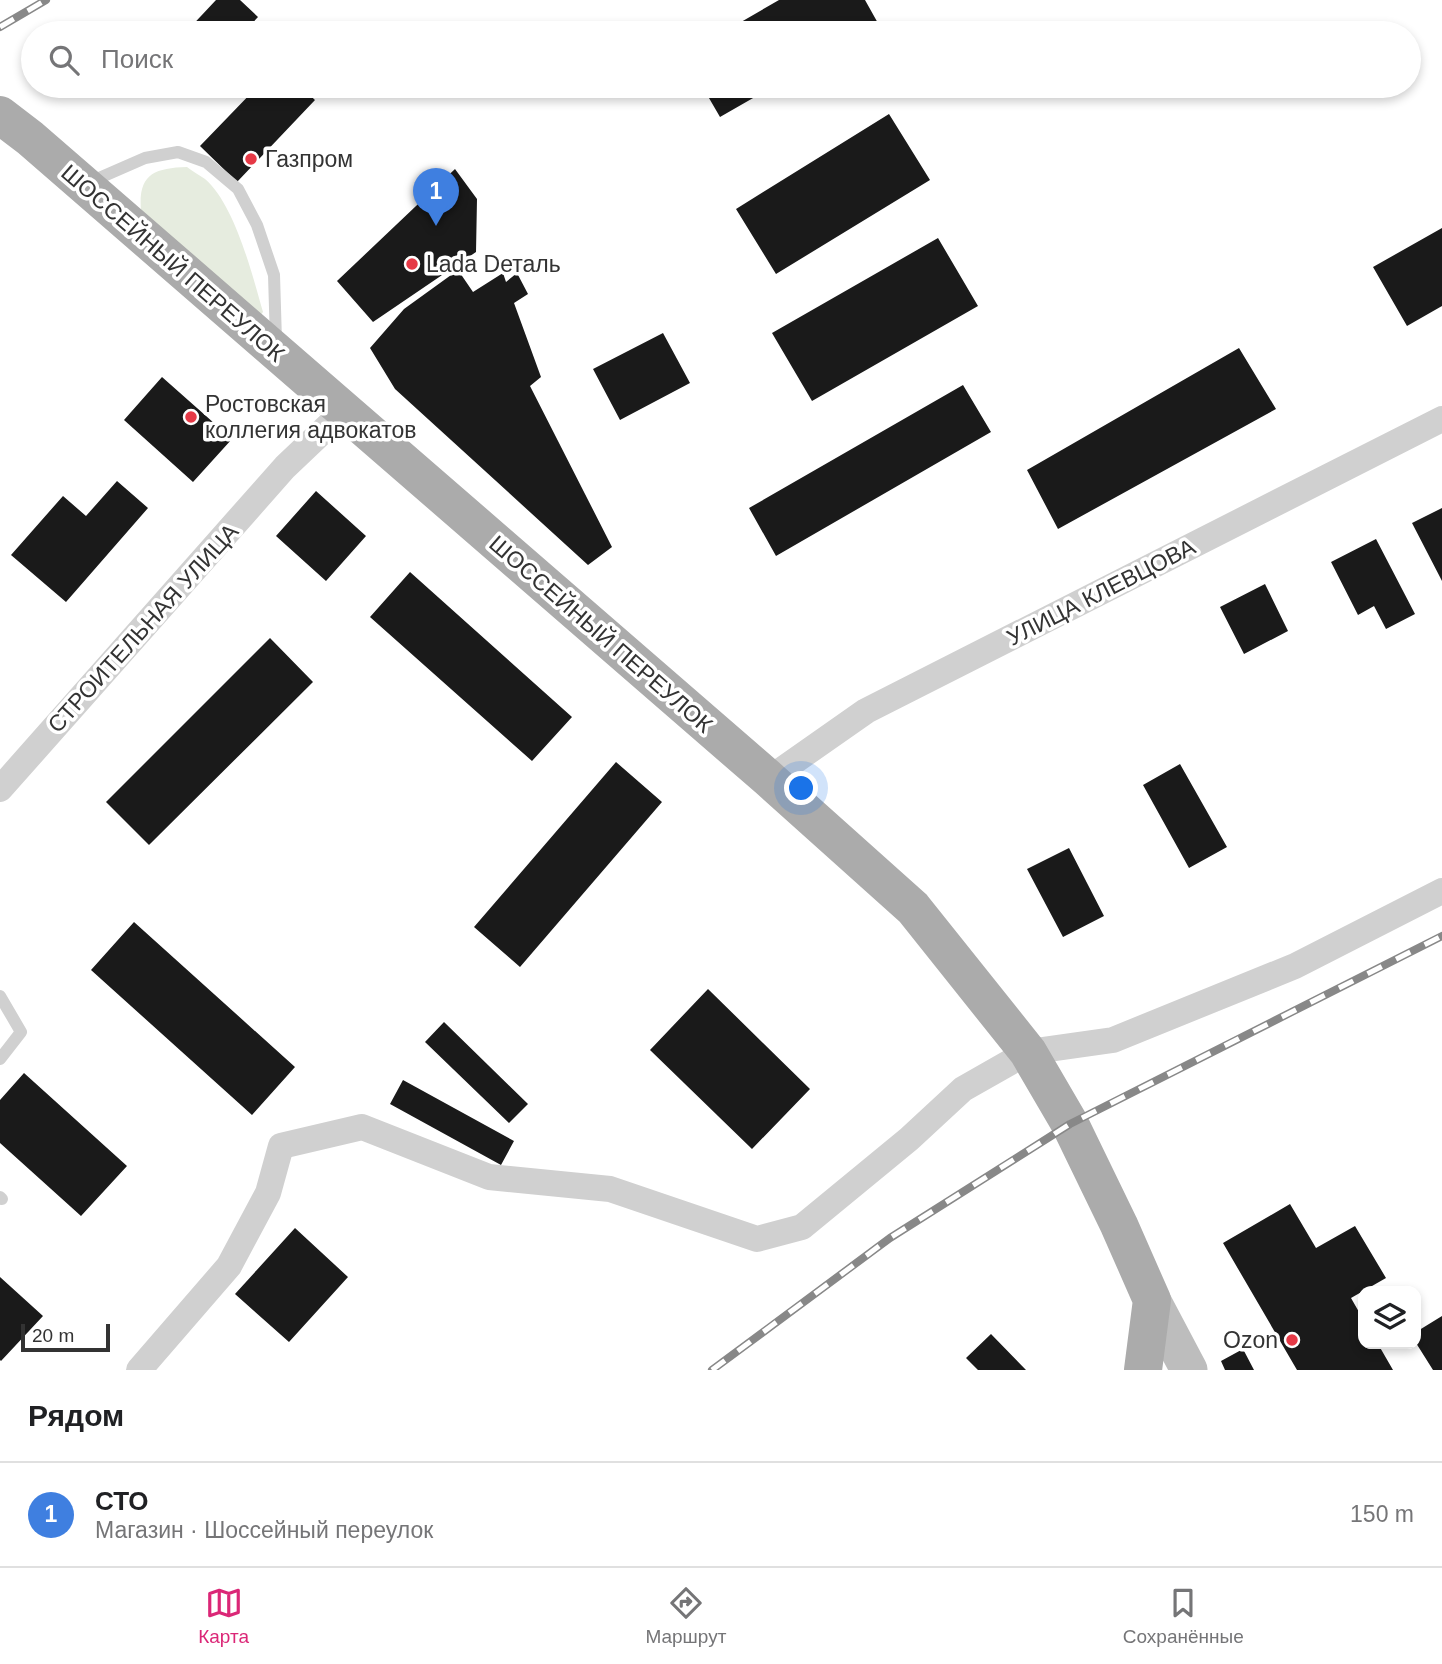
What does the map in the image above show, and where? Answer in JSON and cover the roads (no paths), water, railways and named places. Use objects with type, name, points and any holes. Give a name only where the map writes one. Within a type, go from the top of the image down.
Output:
[{"type":"main road","name":"ШОССЕЙНЫЙ ПЕРЕУЛОК","points":[[0,115],[30,138],[769,779],[913,908],[1028,1052],[1070,1124],[1119,1224],[1152,1300]]},
{"type":"main road","points":[[1143,1370],[1152,1300]]},
{"type":"main road","points":[[1152,1300],[1189,1370]]},
{"type":"street","name":"СТРОИТЕЛЬНАЯ УЛИЦА","points":[[0,789],[285,467],[344,411]]},
{"type":"street","name":"УЛИЦА КЛЕВЦОВА","points":[[769,779],[866,711],[1442,419]]},
{"type":"street","points":[[139,1370],[229,1266],[268,1193],[281,1146],[362,1127],[489,1177],[610,1189],[757,1239],[802,1227],[909,1139],[963,1089],[1028,1052],[1114,1040],[1295,966],[1442,891]]},
{"type":"lane","points":[[83,184],[145,158],[178,152],[206,162],[238,189],[257,225],[274,275],[276,352]]},
{"type":"lane","points":[[0,996],[21,1032],[0,1059]]},
{"type":"railway","points":[[0,27],[46,0]]},
{"type":"railway","points":[[712,1370],[890,1238],[1070,1124],[1442,936]]},
{"type":"place","name":"Газпром","points":[[251,159]]},
{"type":"place","name":"СТО","points":[[436,226]]},
{"type":"place","name":"Lada Dеталь","points":[[412,264]]},
{"type":"place","name":"Ростовская коллегия адвокатов","points":[[191,417]]},
{"type":"place","name":"Ozon","points":[[1292,1340]]}]
